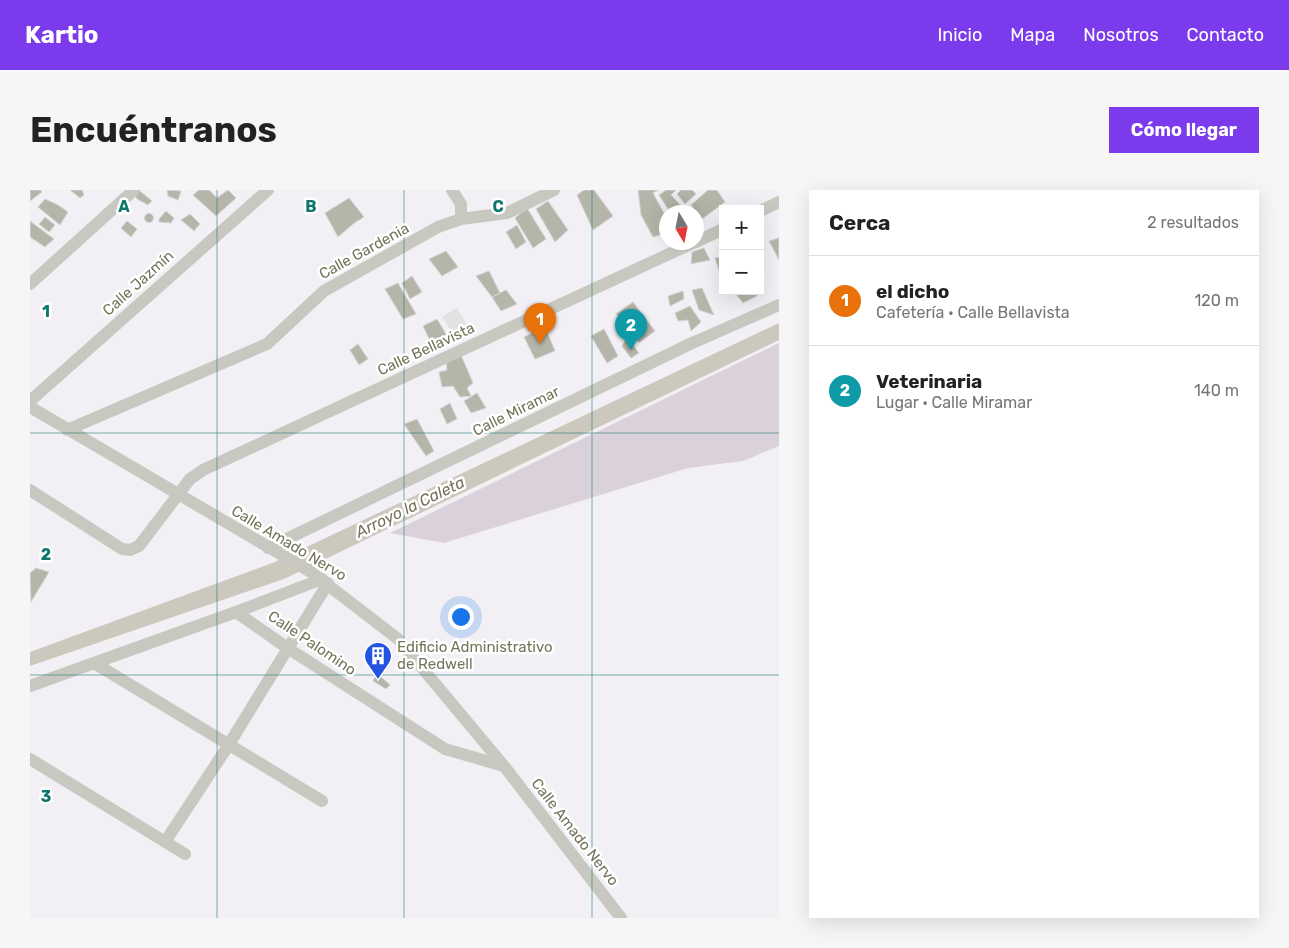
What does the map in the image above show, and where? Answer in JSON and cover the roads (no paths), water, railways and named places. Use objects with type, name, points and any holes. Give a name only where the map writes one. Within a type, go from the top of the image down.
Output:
[{"type":"street","points":[[30,284],[134,190]]},
{"type":"street","name":"Calle Jazmín","points":[[30,401],[268,190]]},
{"type":"street","points":[[452,190],[461,204],[461,219]]},
{"type":"street","name":"Calle Gardenia","points":[[67,430],[267,344],[324,291],[438,227],[461,219],[507,213],[554,190]]},
{"type":"street","points":[[764,209],[779,202]]},
{"type":"street","name":"Calle Bellavista","points":[[704,238],[719,231]]},
{"type":"street","name":"Calle Bellavista","points":[[30,490],[122,549],[139,546],[190,479],[202,470],[679,250]]},
{"type":"street","name":"Calle Miramar","points":[[268,548],[690,344],[779,305]]},
{"type":"street","name":"Calle Amado Nervo","points":[[30,406],[67,430],[320,578],[398,639],[504,766],[621,918]]},
{"type":"street","points":[[30,686],[236,612],[320,578]]},
{"type":"street","points":[[165,842],[289,649],[320,578]]},
{"type":"street","name":"Calle Palomino","points":[[236,612],[289,649],[445,749],[504,766]]},
{"type":"street","points":[[94,663],[228,746],[322,800]]},
{"type":"street","points":[[30,759],[185,854]]},
{"type":"water","name":"Arroyo la Caleta","points":[[779,323],[779,340],[284,579],[30,666],[30,652],[275,562]]},
{"type":"place","name":"el dicho","points":[[540,344]]},
{"type":"place","name":"Veterinaria","points":[[631,350]]},
{"type":"place","name":"Edificio Administrativo de Redwell","points":[[378,680]]}]
